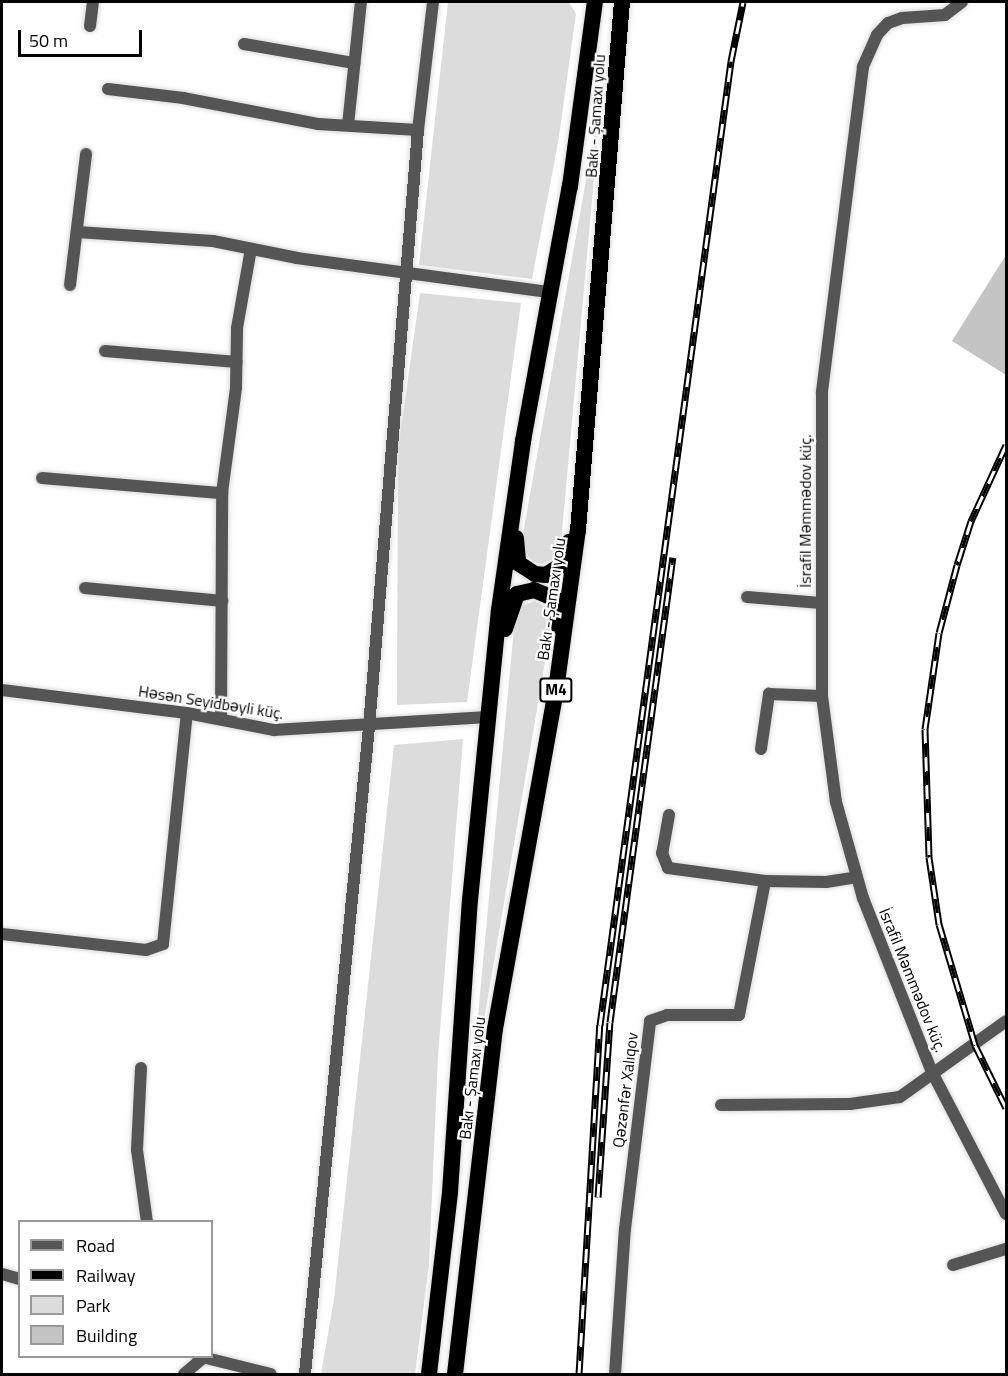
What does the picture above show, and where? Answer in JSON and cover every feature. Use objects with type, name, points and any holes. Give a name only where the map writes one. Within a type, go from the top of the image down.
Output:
[{"type":"highway","name":"Bakı - Şamaxı yolu","points":[[429,1374],[450,1192],[469,911],[490,690],[523,441],[580,120],[595,2]]},
{"type":"highway","name":"Bakı - Şamaxı yolu","points":[[455,1374],[495,1029],[555,697],[585,455],[622,2]]},
{"type":"highway","points":[[523,441],[515,554],[518,563],[535,574],[553,572],[564,559],[585,455]]},
{"type":"highway","points":[[490,690],[513,602],[517,594],[534,590],[555,599],[558,609],[555,697]]},
{"type":"street","points":[[90,26],[93,2]]},
{"type":"street","points":[[348,125],[361,2]]},
{"type":"street","points":[[305,1374],[369,727],[418,130],[433,2]]},
{"type":"street","name":"İsrafil Məmmədov küç.","points":[[962,2],[945,15],[902,18],[888,23],[868,50],[863,67],[824,367],[822,696],[836,802],[856,877],[932,1072],[1006,1214]]},
{"type":"street","points":[[244,44],[354,63]]},
{"type":"street","points":[[108,89],[183,98],[259,115],[418,130]]},
{"type":"street","points":[[70,285],[86,154]]},
{"type":"street","points":[[77,232],[213,241],[406,273],[550,292]]},
{"type":"street","points":[[221,719],[222,493],[237,362],[240,304],[251,249]]},
{"type":"street","points":[[105,351],[237,362]]},
{"type":"street","points":[[42,478],[222,493]]},
{"type":"street","points":[[86,588],[222,601]]},
{"type":"street","points":[[747,597],[821,603]]},
{"type":"street","name":"Həsən Seyidbəyli küç.","points":[[2,690],[187,713],[274,730],[369,727],[488,717]]},
{"type":"street","points":[[761,749],[769,694],[822,696]]},
{"type":"street","points":[[2,934],[146,950],[162,944],[187,713]]},
{"type":"street","points":[[669,815],[662,854],[668,868],[765,881],[826,882],[856,877]]},
{"type":"street","name":"Qəzənfər Xalıqov","points":[[615,1374],[625,1229],[648,1030],[657,1016],[739,1015],[765,881]]},
{"type":"street","points":[[722,1105],[878,1101],[900,1097],[1006,1021]]},
{"type":"street","points":[[141,1068],[137,1150],[147,1220]]},
{"type":"street","points":[[953,1265],[1006,1249]]},
{"type":"street","points":[[2,1274],[18,1278]]},
{"type":"street","points":[[184,1374],[200,1358],[271,1374]]},
{"type":"green space","points":[[448,2],[569,2],[576,14],[558,143],[532,279],[419,265]]},
{"type":"green space","points":[[602,90],[561,543],[555,558],[542,564],[533,562],[525,552],[523,534]]},
{"type":"green space","points":[[420,293],[521,303],[467,702],[397,705],[398,450]]},
{"type":"green space","points":[[535,601],[549,609],[550,633],[470,1102],[514,628],[519,607]]},
{"type":"green space","points":[[463,739],[438,1056],[429,1265],[415,1374],[321,1374],[334,1299],[394,745]]},
{"type":"building","points":[[1006,255],[1006,375],[952,341]]},
{"type":"railway","points":[[579,1374],[600,1025],[731,61],[743,2]]},
{"type":"railway","points":[[1006,445],[971,521],[957,565],[939,633],[925,729],[929,857],[939,924],[975,1045],[1006,1108]]},
{"type":"railway","points":[[598,1197],[610,1022],[673,557]]}]
